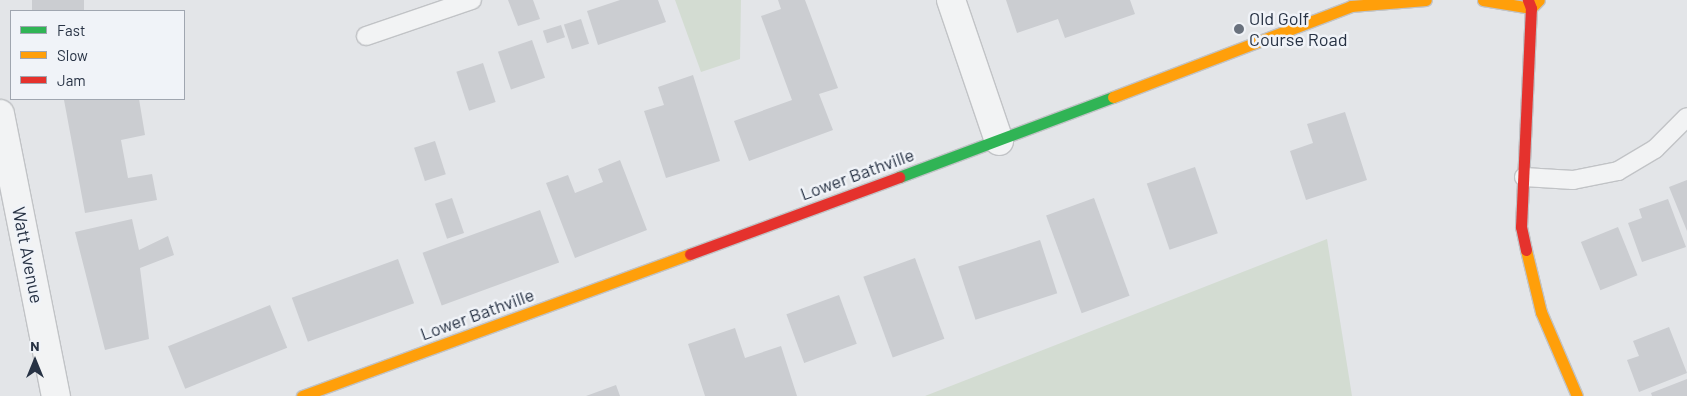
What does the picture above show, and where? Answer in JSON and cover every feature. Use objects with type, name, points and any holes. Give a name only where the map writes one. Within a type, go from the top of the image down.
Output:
[{"type":"main road","name":"Lower Bathville","points":[[302,396],[1000,141],[1351,6],[1426,0]]},
{"type":"main road","points":[[1483,0],[1532,3],[1521,227],[1542,312],[1578,396]]},
{"type":"street","points":[[951,0],[1000,141]]},
{"type":"street","name":"Watt Avenue","points":[[0,114],[56,396]]},
{"type":"lane","points":[[366,36],[472,0]]},
{"type":"lane","points":[[1524,176],[1573,180],[1618,171],[1655,149],[1687,117]]},
{"type":"shaded area","points":[[675,0],[741,0],[740,59],[701,72]]},
{"type":"shaded area","points":[[1327,239],[1352,396],[925,396]]},
{"type":"building","points":[[32,0],[84,0],[84,10],[32,10]]},
{"type":"building","points":[[508,0],[533,0],[540,19],[518,26]]},
{"type":"building","points":[[620,0],[658,0],[666,22],[598,45],[587,11]]},
{"type":"building","points":[[778,0],[805,0],[838,88],[819,94],[833,130],[749,161],[734,121],[792,100],[761,16],[781,9]]},
{"type":"building","points":[[1006,0],[1130,0],[1135,14],[1065,38],[1058,19],[1017,33]]},
{"type":"building","points":[[581,19],[589,44],[572,49],[564,25]]},
{"type":"building","points":[[561,25],[565,37],[547,43],[543,31]]},
{"type":"building","points":[[532,40],[545,78],[511,90],[498,52]]},
{"type":"building","points":[[483,63],[496,102],[469,111],[456,72]]},
{"type":"building","points":[[693,75],[720,161],[666,178],[644,111],[664,105],[658,87]]},
{"type":"building","points":[[64,100],[139,100],[145,135],[121,140],[128,178],[152,174],[157,200],[85,213]]},
{"type":"building","points":[[1345,112],[1367,180],[1306,200],[1290,151],[1313,143],[1307,124]]},
{"type":"building","points":[[435,141],[446,174],[425,181],[414,148]]},
{"type":"building","points":[[620,160],[647,230],[575,258],[546,183],[568,175],[575,193],[603,182],[598,169]]},
{"type":"building","points":[[1195,167],[1218,233],[1170,250],[1147,184]]},
{"type":"building","points":[[1687,180],[1687,231],[1669,187]]},
{"type":"building","points":[[452,198],[464,233],[447,239],[435,204]]},
{"type":"building","points":[[1094,198],[1130,296],[1082,313],[1046,215]]},
{"type":"building","points":[[1668,199],[1686,247],[1642,262],[1628,223],[1642,218],[1639,209]]},
{"type":"building","points":[[540,210],[559,263],[442,305],[423,253]]},
{"type":"building","points":[[132,219],[139,250],[168,236],[174,255],[140,268],[149,339],[105,350],[75,232]]},
{"type":"building","points":[[1618,227],[1637,275],[1600,290],[1581,242]]},
{"type":"building","points":[[1040,240],[1057,293],[976,320],[958,267]]},
{"type":"building","points":[[915,258],[944,339],[893,358],[863,277]]},
{"type":"building","points":[[398,259],[414,303],[308,342],[292,298]]},
{"type":"building","points":[[839,295],[857,344],[804,363],[786,314]]},
{"type":"building","points":[[270,305],[287,348],[185,389],[168,346]]},
{"type":"building","points":[[1669,327],[1687,373],[1639,392],[1627,360],[1639,356],[1633,341]]},
{"type":"building","points":[[735,328],[745,358],[781,346],[797,396],[705,396],[688,344]]},
{"type":"building","points":[[1687,379],[1687,396],[1652,396],[1651,393]]},
{"type":"building","points":[[616,385],[620,396],[586,396]]},
{"type":"traffic: fast","points":[[899,177],[1113,97]]},
{"type":"traffic: slow","points":[[1113,97],[1351,6],[1426,0]]},
{"type":"traffic: slow","points":[[1483,0],[1531,8],[1539,0]]},
{"type":"traffic: slow","points":[[1526,250],[1541,312],[1577,396]]},
{"type":"traffic: slow","points":[[302,396],[690,254]]},
{"type":"traffic: jam","points":[[1526,250],[1521,227],[1531,8],[1528,0]]},
{"type":"traffic: jam","points":[[690,254],[899,177]]},
{"type":"place","name":"Old Golf Course Road","points":[[1239,29]]}]
